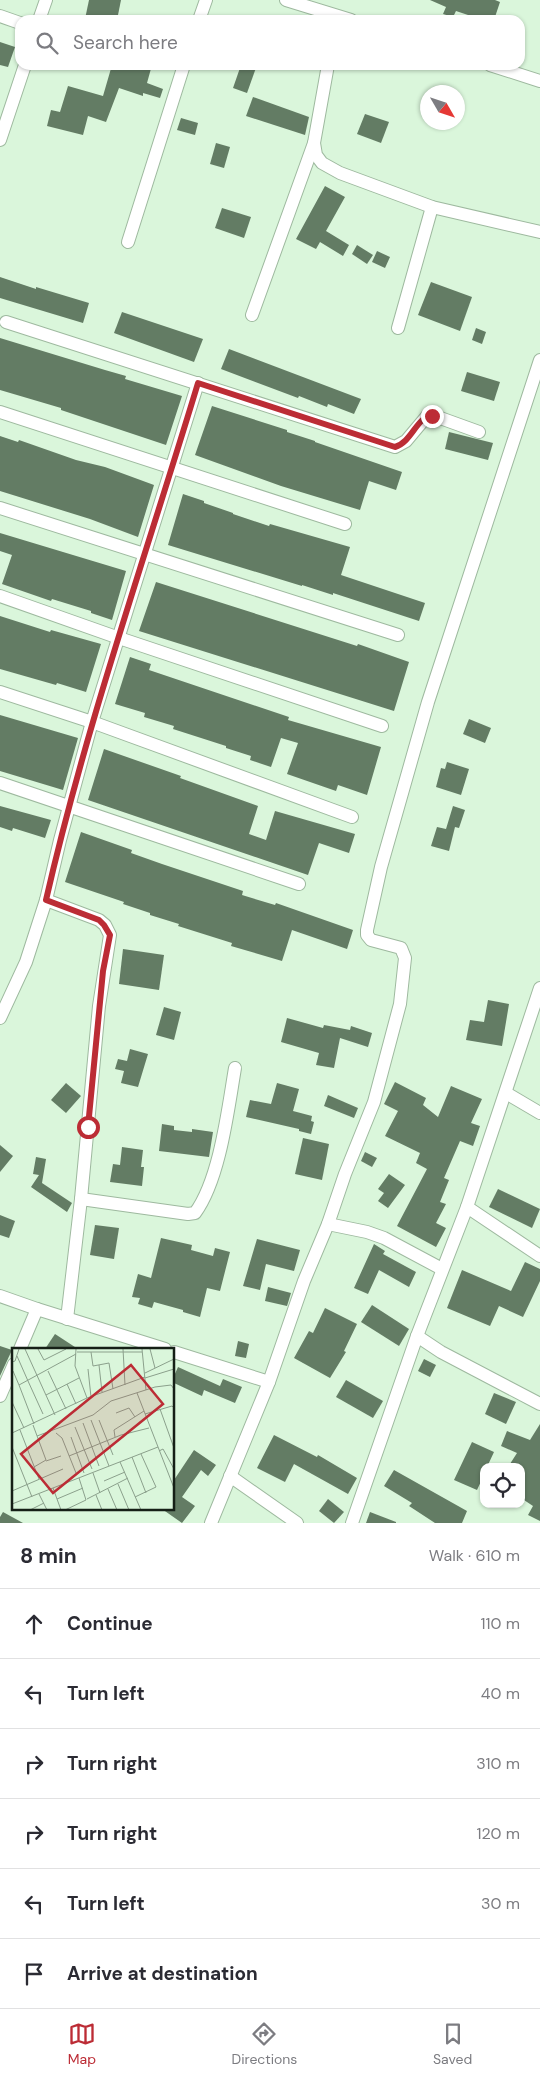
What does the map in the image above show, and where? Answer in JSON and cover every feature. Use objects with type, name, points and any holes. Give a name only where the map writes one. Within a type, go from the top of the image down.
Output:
[{"type":"street","points":[[41,15],[46,0]]},
{"type":"street","points":[[201,15],[206,0]]},
{"type":"street","points":[[286,0],[328,15]]},
{"type":"street","points":[[0,16],[15,21]]},
{"type":"street","points":[[0,140],[23,70]]},
{"type":"street","points":[[128,242],[182,70]]},
{"type":"street","points":[[252,315],[314,143],[327,70]]},
{"type":"street","points":[[506,70],[540,81]]},
{"type":"street","points":[[314,143],[316,155],[322,163],[340,173],[432,207],[540,232]]},
{"type":"street","points":[[398,328],[432,207]]},
{"type":"street","points":[[6,322],[395,447],[406,441],[427,416],[480,432]]},
{"type":"street","points":[[211,1523],[269,1382],[304,1281],[328,1224],[345,1174],[374,1102],[401,997],[404,952],[401,948],[371,940],[366,935],[381,867],[428,702],[540,360]]},
{"type":"street","points":[[0,1018],[26,962],[46,900],[69,805],[92,722],[198,383]]},
{"type":"street","points":[[0,412],[345,524]]},
{"type":"street","points":[[0,508],[398,635]]},
{"type":"street","points":[[0,596],[382,726]]},
{"type":"street","points":[[0,692],[92,722],[352,817]]},
{"type":"street","points":[[0,783],[299,884]]},
{"type":"street","points":[[46,900],[99,920],[110,935],[99,1006],[82,1199],[67,1319]]},
{"type":"street","points":[[352,1523],[417,1336],[466,1207],[540,988]]},
{"type":"street","points":[[82,1199],[188,1214],[195,1213],[203,1203],[221,1147],[235,1068]]},
{"type":"street","points":[[506,1093],[540,1114]]},
{"type":"street","points":[[466,1207],[540,1256]]},
{"type":"street","points":[[328,1224],[367,1232],[384,1238],[442,1268]]},
{"type":"street","points":[[0,1296],[37,1310],[162,1348]]},
{"type":"street","points":[[20,1348],[37,1310]]},
{"type":"street","points":[[417,1336],[441,1352],[540,1404]]},
{"type":"street","points":[[175,1352],[269,1382]]},
{"type":"street","points":[[0,1396],[12,1369]]},
{"type":"street","points":[[230,1476],[297,1523]]},
{"type":"building","points":[[89,0],[121,0],[118,15],[86,15]]},
{"type":"building","points":[[430,0],[495,0],[500,2],[496,15],[468,15],[456,11],[454,15],[446,15],[443,14],[446,7]]},
{"type":"building","points":[[0,42],[15,47],[8,67],[0,65]]},
{"type":"building","points":[[111,70],[151,70],[147,83],[163,89],[160,98],[143,93],[143,96],[119,88],[106,122],[88,116],[83,135],[47,126],[51,110],[60,112],[68,86],[103,96]]},
{"type":"building","points":[[239,70],[255,70],[247,93],[233,88]]},
{"type":"building","points":[[253,97],[309,117],[305,135],[246,116]]},
{"type":"building","points":[[365,114],[389,122],[381,143],[357,134]]},
{"type":"building","points":[[181,118],[198,123],[195,135],[177,130]]},
{"type":"building","points":[[216,143],[230,147],[224,168],[210,164]]},
{"type":"building","points":[[325,186],[345,197],[326,231],[349,245],[343,256],[320,242],[316,249],[296,239]]},
{"type":"building","points":[[222,208],[251,217],[244,238],[215,228]]},
{"type":"building","points":[[357,245],[373,255],[367,264],[352,254]]},
{"type":"building","points":[[377,251],[390,257],[385,268],[372,262]]},
{"type":"building","points":[[0,277],[89,303],[83,323],[0,298]]},
{"type":"building","points":[[431,282],[472,297],[460,331],[418,315]]},
{"type":"building","points":[[122,312],[203,339],[194,362],[114,333]]},
{"type":"building","points":[[476,328],[486,332],[482,344],[472,340]]},
{"type":"building","points":[[0,338],[126,376],[125,379],[182,396],[166,445],[61,410],[61,408],[0,390]]},
{"type":"building","points":[[229,349],[361,399],[354,414],[328,404],[327,407],[299,396],[298,398],[221,369]]},
{"type":"building","points":[[467,372],[500,382],[494,401],[461,391]]},
{"type":"building","points":[[212,406],[287,430],[287,432],[402,472],[396,490],[369,481],[360,510],[281,486],[195,455]]},
{"type":"building","points":[[449,432],[493,443],[488,460],[445,449]]},
{"type":"building","points":[[0,436],[18,442],[19,440],[76,460],[105,467],[154,485],[138,537],[90,519],[0,491]]},
{"type":"building","points":[[183,494],[269,526],[270,524],[350,547],[341,575],[425,603],[419,621],[333,593],[333,595],[168,545]]},
{"type":"building","points":[[0,533],[126,571],[112,620],[91,613],[91,611],[52,599],[51,601],[2,584],[12,555],[0,551]]},
{"type":"building","points":[[156,582],[357,646],[358,644],[409,662],[394,711],[139,631]]},
{"type":"building","points":[[0,616],[50,632],[51,630],[101,644],[86,692],[0,669]]},
{"type":"building","points":[[130,657],[151,664],[149,670],[289,717],[288,720],[381,747],[367,795],[338,785],[336,791],[287,774],[298,743],[281,738],[271,767],[250,760],[251,756],[226,748],[226,746],[173,729],[174,726],[144,717],[145,713],[115,704]]},
{"type":"building","points":[[0,715],[78,738],[63,790],[0,771]]},
{"type":"building","points":[[469,719],[491,728],[485,743],[463,734]]},
{"type":"building","points":[[104,749],[258,806],[249,834],[266,840],[275,811],[355,834],[349,853],[319,843],[308,875],[88,800]]},
{"type":"building","points":[[447,762],[469,769],[461,795],[436,787],[441,768],[445,769]]},
{"type":"building","points":[[0,806],[51,820],[45,838],[13,828],[12,831],[0,827]]},
{"type":"building","points":[[453,806],[465,810],[459,828],[455,827],[449,851],[431,846],[437,827],[446,829]]},
{"type":"building","points":[[81,832],[132,850],[131,853],[243,891],[242,895],[275,905],[276,903],[353,930],[347,949],[292,930],[282,961],[231,946],[232,943],[178,926],[179,924],[123,904],[124,902],[65,882]]},
{"type":"building","points":[[123,949],[164,955],[159,990],[119,984]]},
{"type":"building","points":[[488,1000],[509,1004],[502,1046],[466,1040],[470,1020],[484,1022]]},
{"type":"building","points":[[164,1007],[181,1012],[174,1040],[156,1035]]},
{"type":"building","points":[[287,1018],[323,1028],[324,1025],[350,1030],[351,1026],[372,1033],[368,1047],[340,1038],[334,1068],[316,1065],[319,1053],[281,1042]]},
{"type":"building","points":[[130,1049],[148,1054],[138,1087],[121,1083],[124,1071],[115,1069],[118,1059],[127,1061]]},
{"type":"building","points":[[395,1082],[426,1098],[423,1105],[438,1117],[451,1086],[482,1099],[471,1123],[480,1126],[473,1146],[460,1141],[444,1178],[449,1180],[440,1202],[446,1204],[436,1223],[446,1228],[436,1247],[397,1226],[427,1169],[416,1163],[420,1153],[385,1136],[398,1111],[384,1104]]},
{"type":"building","points":[[66,1083],[81,1096],[66,1113],[51,1100]]},
{"type":"building","points":[[277,1083],[299,1089],[293,1111],[312,1116],[311,1121],[314,1122],[311,1134],[299,1131],[299,1129],[246,1117],[250,1100],[271,1104]]},
{"type":"building","points":[[328,1095],[358,1108],[354,1118],[324,1106]]},
{"type":"building","points":[[162,1124],[174,1126],[174,1130],[192,1132],[192,1129],[213,1132],[209,1157],[159,1151]]},
{"type":"building","points":[[303,1138],[329,1144],[322,1180],[295,1174]]},
{"type":"building","points":[[0,1145],[13,1156],[0,1172]]},
{"type":"building","points":[[122,1147],[143,1150],[141,1167],[144,1167],[142,1186],[110,1182],[113,1164],[120,1165]]},
{"type":"building","points":[[365,1152],[377,1158],[372,1167],[361,1161]]},
{"type":"building","points":[[36,1157],[46,1159],[42,1183],[72,1203],[67,1212],[31,1187],[39,1175],[33,1174]]},
{"type":"building","points":[[389,1174],[405,1185],[388,1208],[378,1201],[384,1193],[378,1189]]},
{"type":"building","points":[[498,1189],[540,1209],[532,1228],[489,1207]]},
{"type":"building","points":[[0,1215],[15,1221],[9,1238],[0,1235]]},
{"type":"building","points":[[95,1225],[119,1228],[114,1259],[90,1255]]},
{"type":"building","points":[[161,1238],[192,1245],[191,1250],[213,1256],[215,1248],[230,1252],[220,1291],[207,1288],[200,1317],[154,1302],[152,1308],[138,1304],[140,1298],[132,1297],[138,1274],[151,1278]]},
{"type":"building","points":[[257,1239],[300,1250],[294,1271],[266,1264],[260,1290],[243,1286]]},
{"type":"building","points":[[374,1244],[385,1251],[383,1254],[416,1272],[409,1287],[379,1270],[368,1294],[354,1288]]},
{"type":"building","points":[[525,1262],[540,1269],[540,1281],[523,1317],[499,1306],[490,1326],[447,1308],[462,1270],[511,1291]]},
{"type":"building","points":[[268,1287],[291,1293],[287,1306],[265,1301]]},
{"type":"building","points":[[372,1305],[409,1329],[399,1346],[361,1322]]},
{"type":"building","points":[[325,1308],[357,1324],[344,1351],[346,1352],[330,1378],[294,1358],[309,1331],[313,1333]]},
{"type":"building","points":[[55,1334],[76,1348],[46,1348]]},
{"type":"building","points":[[238,1341],[249,1344],[246,1358],[235,1356]]},
{"type":"building","points":[[0,1346],[12,1350],[0,1376]]},
{"type":"building","points":[[424,1359],[436,1365],[430,1377],[418,1371]]},
{"type":"building","points":[[178,1367],[220,1386],[223,1379],[242,1387],[235,1403],[204,1390],[202,1396],[175,1383],[175,1374]]},
{"type":"building","points":[[346,1380],[383,1401],[373,1418],[336,1397]]},
{"type":"building","points":[[494,1393],[516,1402],[506,1424],[485,1414]]},
{"type":"building","points":[[540,1424],[540,1521],[528,1515],[533,1506],[525,1501],[525,1463],[511,1463],[517,1453],[501,1446],[507,1431],[530,1440]]},
{"type":"building","points":[[274,1435],[317,1457],[318,1455],[357,1478],[348,1494],[294,1464],[285,1482],[257,1468]]},
{"type":"building","points":[[472,1442],[494,1452],[489,1463],[480,1463],[480,1484],[477,1490],[454,1480]]},
{"type":"building","points":[[194,1450],[216,1465],[208,1476],[201,1470],[182,1497],[195,1506],[182,1523],[163,1510],[175,1510],[175,1478]]},
{"type":"building","points":[[394,1470],[467,1511],[462,1523],[435,1523],[409,1506],[412,1503],[384,1486]]},
{"type":"building","points":[[328,1499],[344,1512],[334,1523],[319,1511]]},
{"type":"building","points":[[3,1512],[23,1523],[0,1523],[0,1517]]},
{"type":"building","points":[[370,1512],[396,1522],[396,1523],[366,1523]]},
{"type":"route","points":[[88,1127],[103,971],[110,935],[99,920],[46,900],[92,722],[198,383],[395,447],[402,445],[424,418],[432,416]]}]
